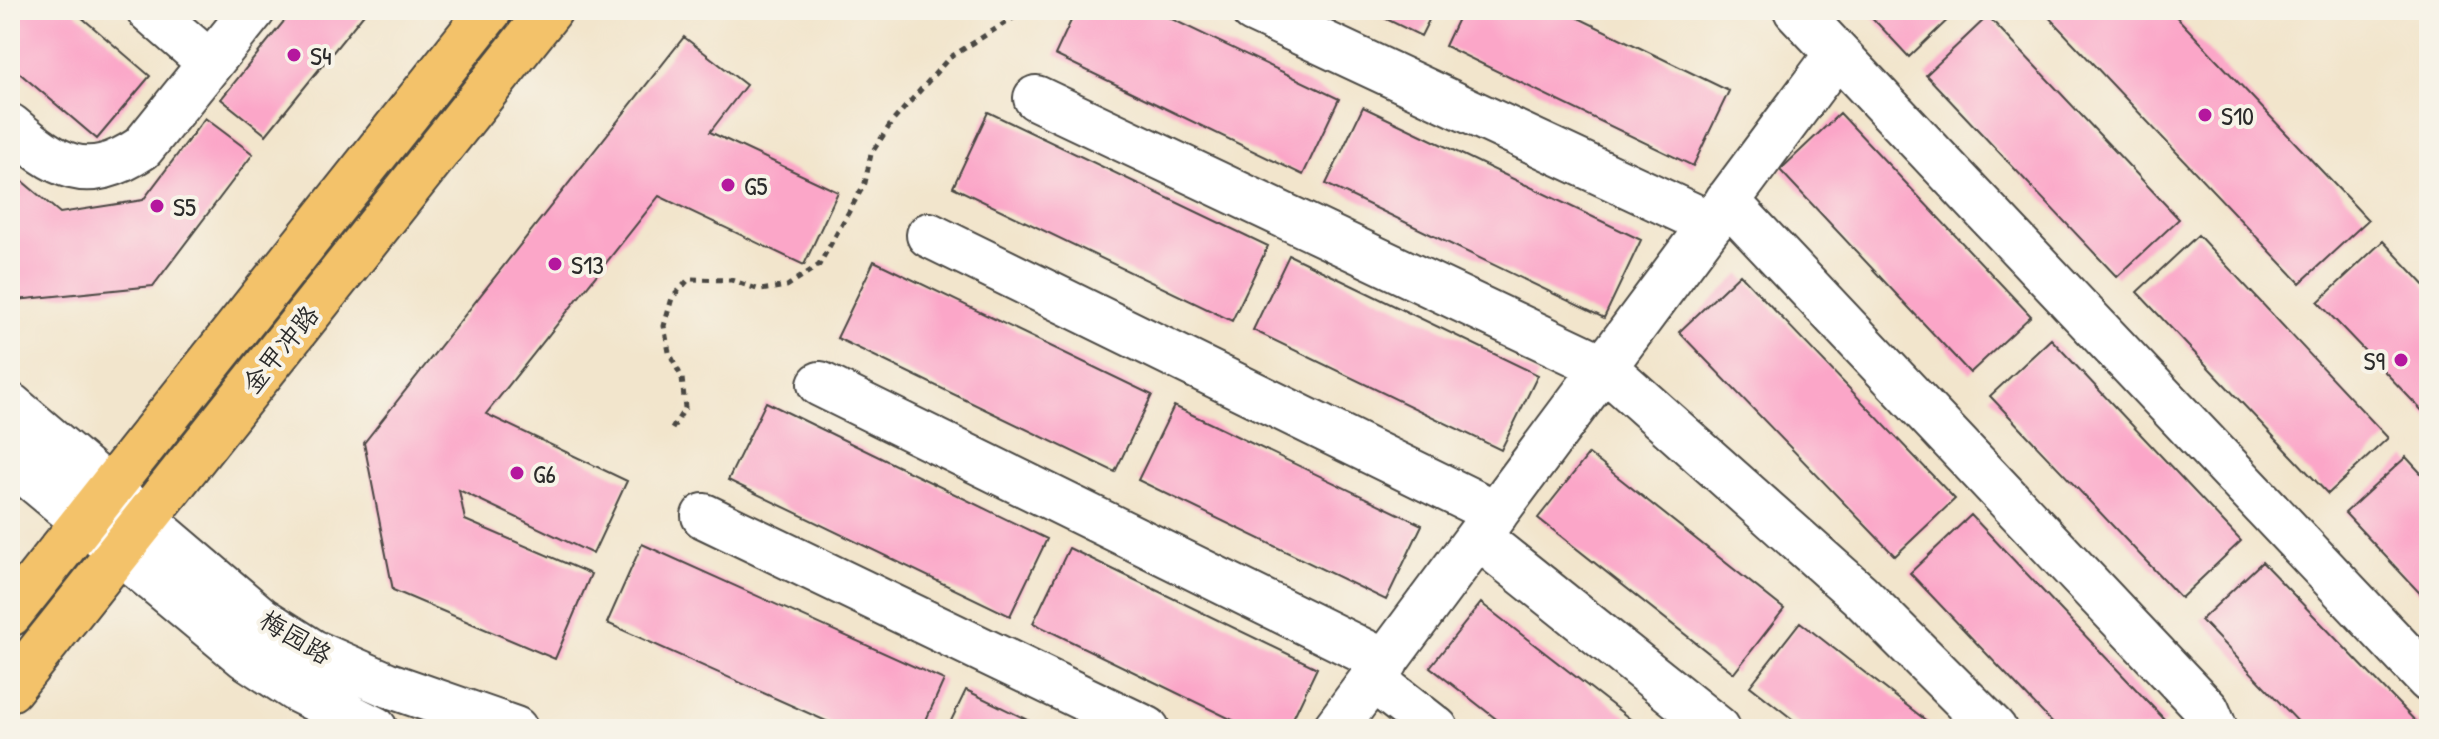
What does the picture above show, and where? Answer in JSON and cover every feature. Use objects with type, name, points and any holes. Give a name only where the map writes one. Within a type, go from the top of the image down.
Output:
[{"type":"main road","name":"金甲冲路","points":[[10,614],[490,10]]},
{"type":"main road","name":"金甲冲路","points":[[10,689],[550,10]]},
{"type":"street","points":[[149,10],[210,63]]},
{"type":"street","points":[[10,126],[43,155],[72,166],[98,170],[119,163],[142,148],[253,10]]},
{"type":"street","points":[[1253,10],[1719,213],[2207,710],[2215,729]]},
{"type":"street","points":[[1796,10],[2429,680]]},
{"type":"street","points":[[1335,729],[1837,54]]},
{"type":"street","points":[[1036,98],[1604,367],[1859,594],[1994,729]]},
{"type":"street","points":[[929,235],[1487,525],[1718,729]]},
{"type":"street","points":[[820,384],[1379,670],[1436,729]]},
{"type":"street","points":[[10,405],[97,505]]},
{"type":"street","points":[[10,460],[97,505]]},
{"type":"street","name":"梅园路","points":[[97,505],[132,535],[246,657],[295,689],[375,729]]},
{"type":"street","points":[[704,516],[1147,729]]},
{"type":"street","name":"梅园路","points":[[132,535],[313,652],[386,684],[515,729]]},
{"type":"path","points":[[672,429],[685,408],[682,378],[669,352],[664,326],[672,298],[689,279],[731,280],[760,290],[787,286],[819,265],[865,183],[871,154],[892,122],[949,58],[1026,10]]},
{"type":"building","points":[[10,10],[73,10],[150,76],[97,139],[10,65]]},
{"type":"building","name":"S4","points":[[293,10],[367,10],[266,135],[221,99]]},
{"type":"building","points":[[1076,10],[1153,10],[1339,99],[1303,175],[1055,55]]},
{"type":"building","points":[[1368,10],[1434,10],[1421,36]]},
{"type":"building","points":[[1462,10],[1562,10],[1729,91],[1693,166],[1445,46]]},
{"type":"building","points":[[1865,10],[1958,10],[1909,57]]},
{"type":"building","name":"S10","points":[[2042,10],[2170,10],[2368,220],[2300,283]]},
{"type":"building","points":[[1988,16],[2179,219],[2117,277],[1926,75]]},
{"type":"building","name":"S13","points":[[684,37],[746,85],[710,132],[838,192],[804,265],[659,196],[486,414],[627,481],[593,554],[459,490],[465,520],[591,574],[555,659],[393,590],[364,443]]},
{"type":"building","points":[[1363,107],[1641,240],[1604,318],[1326,184]]},
{"type":"building","points":[[988,112],[1268,246],[1232,321],[953,187]]},
{"type":"building","points":[[1840,113],[2031,316],[1970,373],[1780,170]]},
{"type":"building","name":"S5","points":[[205,118],[253,154],[153,286],[16,300],[10,295],[10,171],[60,213],[143,200]]},
{"type":"building","points":[[2198,235],[2388,438],[2328,494],[2137,292]]},
{"type":"building","name":"S9","points":[[2383,241],[2429,290],[2429,418],[2318,302]]},
{"type":"building","points":[[1289,255],[1538,375],[1501,450],[1253,330]]},
{"type":"building","points":[[874,261],[1152,395],[1115,472],[837,338]]},
{"type":"building","points":[[1740,274],[1955,499],[1895,556],[1679,332]]},
{"type":"building","points":[[2051,339],[2241,541],[2181,598],[1990,396]]},
{"type":"building","points":[[766,402],[1047,539],[1010,616],[728,480]]},
{"type":"building","points":[[1174,406],[1422,525],[1386,600],[1138,480]]},
{"type":"building","points":[[1589,454],[1784,609],[1734,673],[1538,518]]},
{"type":"building","points":[[2406,457],[2429,482],[2429,603],[2345,513]]},
{"type":"building","points":[[1971,515],[2166,721],[2157,729],[2058,729],[1910,573]]},
{"type":"building","points":[[642,544],[944,680],[922,729],[844,729],[607,623]]},
{"type":"building","points":[[1069,548],[1317,668],[1288,729],[1251,729],[1033,623]]},
{"type":"building","points":[[2262,562],[2423,729],[2305,729],[2201,620]]},
{"type":"building","points":[[1481,603],[1643,729],[1509,729],[1430,667]]},
{"type":"building","points":[[1800,622],[1937,729],[1805,729],[1750,686]]},
{"type":"building","points":[[966,690],[1046,729],[947,729]]},
{"type":"place","name":"S4","points":[[294,55]]},
{"type":"place","name":"S10","points":[[2205,115]]},
{"type":"place","name":"G5","points":[[728,185]]},
{"type":"place","name":"S5","points":[[157,206]]},
{"type":"place","name":"S13","points":[[555,264]]},
{"type":"place","name":"S9","points":[[2401,360]]},
{"type":"place","name":"G6","points":[[517,473]]}]
